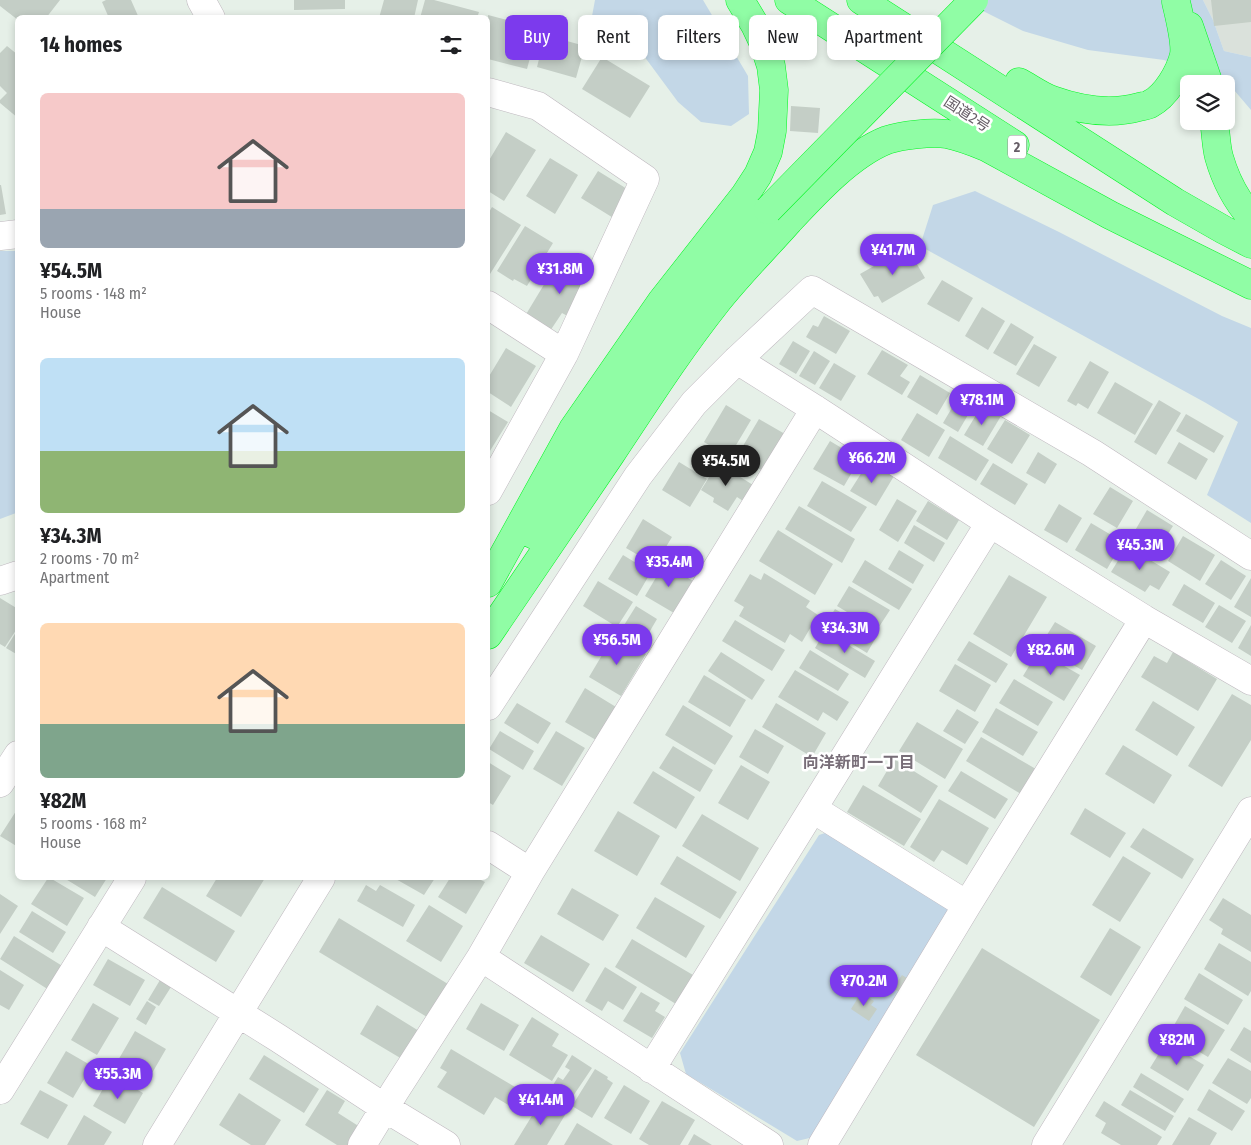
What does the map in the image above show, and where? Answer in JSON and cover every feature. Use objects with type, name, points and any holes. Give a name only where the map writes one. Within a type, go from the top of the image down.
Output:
[{"type":"highway","points":[[490,578],[574,429],[661,302],[745,195],[758,175],[768,152],[772,131],[774,90],[771,66],[764,44],[740,0]]},
{"type":"highway","name":"国道2号","points":[[789,0],[1108,205],[1251,285]]},
{"type":"highway","points":[[861,0],[1175,202],[1251,244]]},
{"type":"highway","points":[[871,0],[1050,100],[1078,108],[1105,111],[1127,110],[1150,104],[1168,89],[1177,73],[1184,54],[1182,28],[1176,1]]},
{"type":"highway","points":[[490,605],[571,477],[682,312],[768,210],[974,0]]},
{"type":"highway","points":[[1176,1],[1190,29],[1206,75]]},
{"type":"highway","points":[[1215,130],[1219,156],[1229,184],[1251,216]]},
{"type":"highway","points":[[490,632],[683,347],[717,301],[755,258],[826,184],[852,160],[887,140],[926,134],[946,134],[966,139],[986,147],[1110,215],[1251,285]]},
{"type":"street","points":[[201,0],[209,15]]},
{"type":"street","points":[[490,93],[538,106],[645,179],[564,354],[490,486]]},
{"type":"street","points":[[0,236],[15,234]]},
{"type":"street","points":[[490,703],[638,476],[694,403],[812,290],[1092,452],[1251,556]]},
{"type":"street","points":[[490,306],[564,354]]},
{"type":"street","points":[[737,360],[990,523],[1144,619],[1251,681]]},
{"type":"street","points":[[362,1145],[394,1091],[481,957],[530,872],[815,409]]},
{"type":"street","points":[[651,1069],[990,523]]},
{"type":"street","points":[[0,582],[15,576]]},
{"type":"street","points":[[822,1145],[966,905],[1144,619]]},
{"type":"street","points":[[0,783],[15,760]]},
{"type":"street","points":[[813,809],[966,905]]},
{"type":"street","points":[[1046,1145],[1251,811]]},
{"type":"street","points":[[490,846],[530,872]]},
{"type":"street","points":[[0,1090],[131,880]]},
{"type":"street","points":[[157,1145],[320,880]]},
{"type":"street","points":[[101,927],[278,1038],[384,1108],[446,1145]]},
{"type":"street","points":[[481,957],[769,1145]]},
{"type":"shaded area","points":[[595,0],[703,0],[712,15],[658,15],[658,60],[739,60],[748,76],[749,114],[731,126],[701,122],[678,102],[647,60],[648,15],[592,15]]},
{"type":"shaded area","points":[[961,0],[1203,0],[1213,20],[1224,51],[1251,57],[1251,110],[1235,91],[1235,75],[1199,75],[1164,60],[1088,50],[1023,31]]},
{"type":"shaded area","points":[[1203,0],[1251,0],[1251,57],[1224,51],[1213,20]]},
{"type":"shaded area","points":[[975,191],[1222,316],[1251,328],[1251,523],[1207,495],[1238,422],[920,246],[933,205]]},
{"type":"shaded area","points":[[0,251],[15,251],[15,513],[0,519]]},
{"type":"shaded area","points":[[831,831],[950,903],[952,917],[818,1136],[797,1141],[686,1074],[680,1053],[819,835]]},
{"type":"building","points":[[0,0],[60,0],[48,15],[15,15],[15,18],[0,6]]},
{"type":"building","points":[[106,0],[131,0],[138,15],[108,15],[102,2]]},
{"type":"building","points":[[294,0],[345,0],[345,9],[294,10]]},
{"type":"building","points":[[384,0],[418,0],[415,15],[380,15]]},
{"type":"building","points":[[425,0],[434,0],[479,12],[478,15],[421,15]]},
{"type":"building","points":[[1211,0],[1251,0],[1251,22],[1214,26]]},
{"type":"building","points":[[490,16],[505,19],[505,60],[529,60],[527,69],[490,60]]},
{"type":"building","points":[[568,41],[578,44],[578,60],[581,60],[576,78],[537,67],[539,60],[568,60]]},
{"type":"building","points":[[7,46],[15,53],[15,116],[0,103],[0,100],[7,93],[0,86],[0,53]]},
{"type":"building","points":[[600,60],[607,60],[650,86],[630,118],[582,89]]},
{"type":"building","points":[[791,106],[820,108],[818,133],[790,131]]},
{"type":"building","points":[[506,132],[536,150],[504,201],[490,192],[490,159]]},
{"type":"building","points":[[550,158],[578,175],[555,214],[526,196]]},
{"type":"building","points":[[598,171],[632,192],[615,219],[581,198]]},
{"type":"building","points":[[0,185],[6,214],[0,215]]},
{"type":"building","points":[[492,207],[521,225],[490,274],[490,210]]},
{"type":"building","points":[[525,226],[553,243],[527,286],[514,279],[513,281],[497,271]]},
{"type":"building","points":[[907,247],[925,278],[882,303],[878,296],[874,297],[860,274]]},
{"type":"building","points":[[560,258],[595,279],[571,318],[562,313],[550,331],[525,316]]},
{"type":"building","points":[[942,280],[973,298],[959,322],[927,304]]},
{"type":"building","points":[[982,307],[1005,321],[988,350],[965,336]]},
{"type":"building","points":[[824,316],[850,331],[836,354],[806,337],[813,325],[818,327]]},
{"type":"building","points":[[1011,323],[1034,337],[1016,366],[993,353]]},
{"type":"building","points":[[793,341],[810,351],[796,374],[779,364]]},
{"type":"building","points":[[1034,344],[1057,357],[1039,387],[1016,374]]},
{"type":"building","points":[[506,348],[536,366],[511,407],[490,393],[490,375]]},
{"type":"building","points":[[882,350],[908,365],[900,376],[910,382],[902,395],[867,374]]},
{"type":"building","points":[[814,351],[830,361],[815,385],[799,376]]},
{"type":"building","points":[[1090,361],[1109,372],[1088,409],[1078,403],[1076,406],[1067,401]]},
{"type":"building","points":[[834,363],[856,376],[841,401],[819,388]]},
{"type":"building","points":[[920,375],[950,393],[937,415],[907,397]]},
{"type":"building","points":[[1115,382],[1153,404],[1135,435],[1097,413]]},
{"type":"building","points":[[960,394],[975,403],[958,432],[943,423]]},
{"type":"building","points":[[1159,400],[1181,413],[1156,455],[1134,442]]},
{"type":"building","points":[[726,405],[751,420],[729,457],[704,442]]},
{"type":"building","points":[[982,405],[1001,416],[983,446],[964,435]]},
{"type":"building","points":[[490,411],[508,422],[490,451]]},
{"type":"building","points":[[917,413],[945,430],[929,457],[901,440]]},
{"type":"building","points":[[1186,414],[1224,436],[1214,453],[1176,431]]},
{"type":"building","points":[[759,419],[785,434],[763,471],[737,456]]},
{"type":"building","points":[[1005,420],[1030,435],[1012,464],[987,449]]},
{"type":"building","points":[[950,436],[989,460],[976,481],[938,458]]},
{"type":"building","points":[[830,441],[860,459],[844,486],[813,469]]},
{"type":"building","points":[[1179,442],[1208,459],[1196,480],[1167,463]]},
{"type":"building","points":[[1038,452],[1057,464],[1045,484],[1026,473]]},
{"type":"building","points":[[869,461],[894,476],[876,506],[850,491]]},
{"type":"building","points":[[679,462],[707,479],[690,507],[662,490]]},
{"type":"building","points":[[718,463],[753,485],[743,501],[737,497],[728,511],[713,502],[714,498],[701,490]]},
{"type":"building","points":[[993,463],[1028,484],[1015,505],[980,484]]},
{"type":"building","points":[[822,481],[867,507],[851,532],[807,506]]},
{"type":"building","points":[[1110,487],[1133,501],[1117,528],[1093,514]]},
{"type":"building","points":[[897,499],[917,511],[898,542],[879,530]]},
{"type":"building","points":[[928,501],[959,520],[947,540],[916,521]]},
{"type":"building","points":[[1059,504],[1082,518],[1067,543],[1044,530]]},
{"type":"building","points":[[799,506],[855,539],[842,563],[785,529]]},
{"type":"building","points":[[1147,510],[1173,526],[1155,554],[1130,539]]},
{"type":"building","points":[[643,519],[672,537],[655,565],[626,548]]},
{"type":"building","points":[[1091,523],[1123,542],[1107,569],[1075,550]]},
{"type":"building","points":[[914,525],[945,543],[934,562],[904,543]]},
{"type":"building","points":[[778,530],[833,564],[815,595],[759,561]]},
{"type":"building","points":[[1183,536],[1215,555],[1200,581],[1168,561]]},
{"type":"building","points":[[1127,546],[1170,572],[1159,590],[1150,585],[1145,592],[1111,572]]},
{"type":"building","points":[[899,550],[924,565],[913,584],[888,569]]},
{"type":"building","points":[[623,555],[651,572],[637,596],[608,579]]},
{"type":"building","points":[[865,560],[912,589],[899,610],[852,582]]},
{"type":"building","points":[[1221,560],[1246,576],[1231,600],[1205,584]]},
{"type":"building","points":[[664,564],[693,581],[674,613],[645,596]]},
{"type":"building","points":[[764,573],[810,601],[806,607],[818,615],[802,642],[790,634],[785,643],[739,616],[744,607],[734,601],[750,574],[761,580]]},
{"type":"building","points":[[1009,575],[1047,597],[1011,657],[973,634]]},
{"type":"building","points":[[1251,578],[1251,617],[1234,607]]},
{"type":"building","points":[[598,581],[633,602],[617,627],[583,606]]},
{"type":"building","points":[[1184,584],[1215,603],[1203,623],[1172,605]]},
{"type":"building","points":[[849,586],[890,610],[877,630],[837,606]]},
{"type":"building","points":[[0,598],[15,607],[15,632],[5,647],[0,644]]},
{"type":"building","points":[[1219,605],[1246,621],[1232,643],[1205,627]]},
{"type":"building","points":[[636,606],[657,619],[643,643],[621,630]]},
{"type":"building","points":[[835,609],[878,634],[867,653],[824,627]]},
{"type":"building","points":[[735,620],[785,650],[772,671],[722,641]]},
{"type":"building","points":[[1055,622],[1096,646],[1082,670],[1040,646]]},
{"type":"building","points":[[1251,625],[1251,656],[1238,648]]},
{"type":"building","points":[[825,631],[875,661],[865,678],[815,648]]},
{"type":"building","points":[[15,634],[15,653],[6,648]]},
{"type":"building","points":[[614,635],[646,654],[621,696],[589,677]]},
{"type":"building","points":[[969,641],[1008,664],[996,683],[957,660]]},
{"type":"building","points":[[810,650],[849,674],[838,691],[799,668]]},
{"type":"building","points":[[1038,651],[1080,675],[1064,701],[1023,676]]},
{"type":"building","points":[[721,652],[765,680],[752,700],[708,671]]},
{"type":"building","points":[[1173,652],[1217,679],[1198,711],[1141,677],[1154,656],[1167,663]]},
{"type":"building","points":[[955,664],[991,685],[975,712],[939,691]]},
{"type":"building","points":[[795,670],[849,702],[837,721],[823,712],[818,721],[778,697]]},
{"type":"building","points":[[704,675],[746,700],[730,727],[688,702]]},
{"type":"building","points":[[1014,679],[1053,702],[1038,726],[999,703]]},
{"type":"building","points":[[585,688],[616,707],[596,740],[565,722]]},
{"type":"building","points":[[1232,694],[1251,705],[1251,740],[1222,787],[1188,766]]},
{"type":"building","points":[[1153,701],[1195,727],[1177,756],[1135,730]]},
{"type":"building","points":[[517,703],[551,723],[538,744],[504,723]]},
{"type":"building","points":[[776,703],[826,733],[812,757],[762,727]]},
{"type":"building","points":[[683,705],[733,736],[715,765],[665,735]]},
{"type":"building","points":[[996,708],[1038,732],[1023,756],[982,732]]},
{"type":"building","points":[[957,709],[979,722],[965,744],[943,731]]},
{"type":"building","points":[[917,722],[963,749],[945,779],[899,751]]},
{"type":"building","points":[[755,729],[784,746],[768,774],[739,757]]},
{"type":"building","points":[[500,731],[534,751],[523,770],[490,750]]},
{"type":"building","points":[[556,731],[585,748],[562,786],[533,769]]},
{"type":"building","points":[[981,737],[1041,772],[1026,797],[966,761]]},
{"type":"building","points":[[1123,745],[1172,775],[1154,804],[1105,774]]},
{"type":"building","points":[[673,746],[713,770],[700,792],[659,768]]},
{"type":"building","points":[[894,759],[938,786],[921,813],[878,786]]},
{"type":"building","points":[[490,763],[511,776],[493,805],[490,803]]},
{"type":"building","points":[[741,765],[770,782],[748,820],[718,803]]},
{"type":"building","points":[[653,771],[695,797],[676,829],[633,803]]},
{"type":"building","points":[[961,771],[1008,799],[995,819],[948,791]]},
{"type":"building","points":[[863,785],[921,819],[904,846],[847,812]]},
{"type":"building","points":[[939,799],[989,828],[967,865],[942,850],[934,862],[910,847]]},
{"type":"building","points":[[1085,808],[1126,833],[1110,858],[1070,834]]},
{"type":"building","points":[[618,811],[660,836],[637,876],[594,851]]},
{"type":"building","points":[[15,813],[15,845],[0,836]]},
{"type":"building","points":[[702,814],[759,848],[740,881],[682,846]]},
{"type":"building","points":[[1143,828],[1194,859],[1182,879],[1130,847]]},
{"type":"building","points":[[677,856],[737,892],[720,919],[660,884]]},
{"type":"building","points":[[1123,856],[1151,873],[1120,922],[1092,905]]},
{"type":"building","points":[[47,880],[53,880],[84,898],[67,926],[31,904]]},
{"type":"building","points":[[67,880],[106,880],[95,897]]},
{"type":"building","points":[[216,880],[264,880],[241,917],[206,896]]},
{"type":"building","points":[[398,880],[434,880],[424,895]]},
{"type":"building","points":[[449,880],[481,880],[485,882],[466,914],[438,897]]},
{"type":"building","points":[[366,885],[376,891],[380,885],[415,905],[403,927],[357,901]]},
{"type":"building","points":[[162,887],[235,931],[216,962],[143,918]]},
{"type":"building","points":[[572,888],[619,915],[603,941],[557,914]]},
{"type":"building","points":[[0,894],[18,906],[0,934]]},
{"type":"building","points":[[655,897],[705,926],[686,958],[636,928]]},
{"type":"building","points":[[1223,898],[1251,915],[1251,952],[1221,934],[1223,929],[1209,920]]},
{"type":"building","points":[[429,905],[463,926],[441,962],[406,941]]},
{"type":"building","points":[[32,911],[66,932],[53,953],[19,932]]},
{"type":"building","points":[[339,918],[448,984],[427,1017],[319,952]]},
{"type":"building","points":[[1110,928],[1141,947],[1111,996],[1080,977]]},
{"type":"building","points":[[541,935],[590,964],[573,992],[524,963]]},
{"type":"building","points":[[14,936],[64,967],[49,990],[0,959]]},
{"type":"building","points":[[632,939],[693,975],[676,1004],[615,967]]},
{"type":"building","points":[[1219,943],[1251,962],[1251,991],[1248,996],[1204,969]]},
{"type":"building","points":[[982,948],[1100,1020],[1034,1127],[916,1055]]},
{"type":"building","points":[[108,959],[145,980],[130,1006],[93,985]]},
{"type":"building","points":[[605,967],[637,987],[623,1010],[608,1001],[602,1011],[585,1001]]},
{"type":"building","points":[[0,970],[24,985],[9,1010],[0,1005]]},
{"type":"building","points":[[1199,973],[1243,1000],[1228,1025],[1184,999]]},
{"type":"building","points":[[902,975],[910,980],[902,994],[893,988]]},
{"type":"building","points":[[160,980],[171,987],[159,1006],[148,1000]]},
{"type":"building","points":[[641,992],[660,1003],[655,1011],[665,1017],[652,1038],[623,1021]]},
{"type":"building","points":[[861,993],[874,1001],[871,1005],[877,1009],[869,1021],[851,1009]]},
{"type":"building","points":[[147,1001],[156,1007],[146,1025],[136,1019]]},
{"type":"building","points":[[93,1003],[119,1018],[97,1055],[71,1040]]},
{"type":"building","points":[[481,1003],[519,1025],[504,1051],[466,1029]]},
{"type":"building","points":[[377,1005],[419,1031],[402,1059],[360,1034]]},
{"type":"building","points":[[1185,1006],[1225,1030],[1208,1057],[1169,1034]]},
{"type":"building","points":[[532,1017],[559,1034],[552,1046],[568,1055],[552,1081],[509,1055]]},
{"type":"building","points":[[1244,1027],[1251,1031],[1251,1063],[1230,1050]]},
{"type":"building","points":[[135,1031],[166,1049],[144,1087],[113,1069]]},
{"type":"building","points":[[1166,1042],[1204,1065],[1188,1091],[1150,1068]]},
{"type":"building","points":[[451,1049],[520,1090],[510,1106],[495,1097],[484,1115],[437,1087],[447,1072],[440,1068]]},
{"type":"building","points":[[66,1051],[92,1066],[73,1098],[47,1083]]},
{"type":"building","points":[[264,1055],[319,1089],[304,1113],[249,1079]]},
{"type":"building","points":[[572,1055],[592,1068],[567,1105],[548,1093],[558,1077],[563,1080],[570,1070],[565,1067]]},
{"type":"building","points":[[1228,1058],[1251,1071],[1251,1098],[1247,1104],[1212,1083]]},
{"type":"building","points":[[595,1069],[608,1077],[607,1079],[613,1083],[592,1118],[572,1106]]},
{"type":"building","points":[[1141,1073],[1184,1099],[1175,1113],[1133,1087]]},
{"type":"building","points":[[111,1075],[143,1093],[125,1124],[93,1106]]},
{"type":"building","points":[[624,1085],[650,1101],[631,1134],[604,1118]]},
{"type":"building","points":[[1209,1089],[1245,1111],[1232,1131],[1197,1110]]},
{"type":"building","points":[[40,1090],[68,1105],[48,1139],[20,1124]]},
{"type":"building","points":[[327,1090],[345,1101],[338,1113],[360,1127],[349,1145],[337,1145],[305,1125]]},
{"type":"building","points":[[1130,1090],[1174,1116],[1165,1131],[1121,1105]]},
{"type":"building","points":[[239,1093],[281,1120],[265,1145],[251,1145],[219,1125]]},
{"type":"building","points":[[541,1101],[565,1115],[547,1145],[514,1145]]},
{"type":"building","points":[[662,1101],[695,1120],[680,1145],[649,1145],[639,1139]]},
{"type":"building","points":[[1104,1101],[1162,1137],[1157,1145],[1121,1145],[1101,1133],[1106,1123],[1095,1116]]},
{"type":"building","points":[[84,1115],[112,1132],[104,1145],[67,1145]]},
{"type":"building","points":[[1189,1117],[1217,1133],[1210,1145],[1172,1145]]},
{"type":"building","points":[[577,1123],[613,1145],[564,1145]]},
{"type":"building","points":[[694,1134],[712,1145],[688,1145]]},
{"type":"district","name":"向洋新町一丁目","points":[[859,762]]}]
